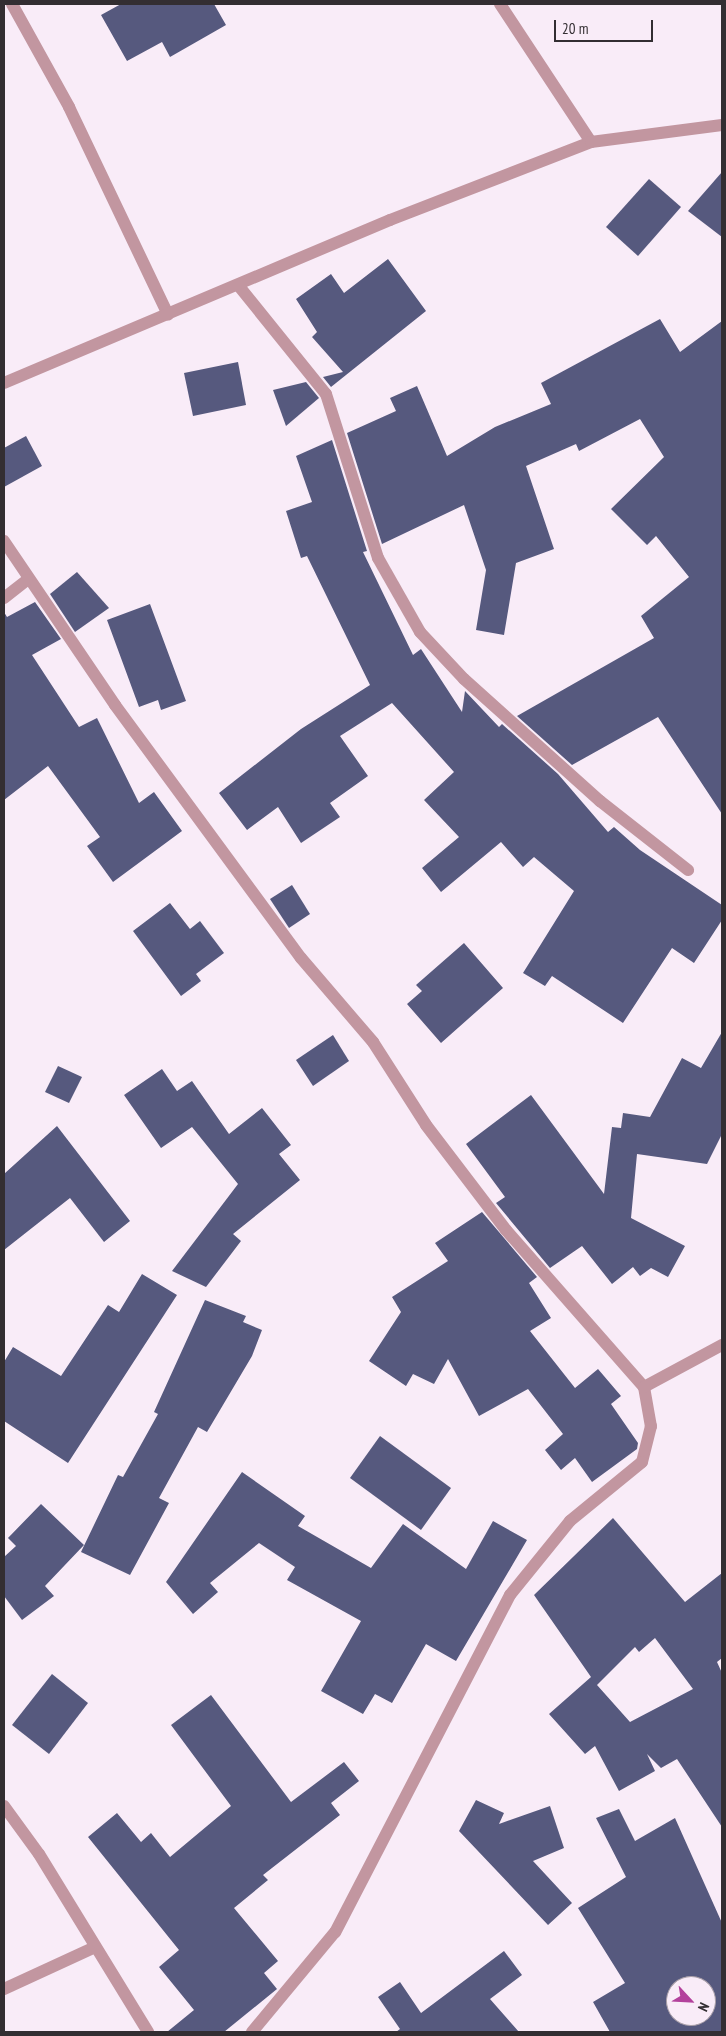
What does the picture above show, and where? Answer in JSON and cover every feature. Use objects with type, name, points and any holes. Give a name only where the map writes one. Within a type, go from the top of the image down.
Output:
[{"type":"street","points":[[12,4],[69,107],[168,315]]},
{"type":"street","points":[[500,4],[591,142]]},
{"type":"street","points":[[4,383],[238,285],[591,142],[722,125]]},
{"type":"street","points":[[238,285],[326,394],[378,558],[420,632],[464,679],[600,801],[688,870]]},
{"type":"street","points":[[4,541],[27,580],[301,958],[373,1042],[426,1125],[506,1230],[644,1387],[651,1426],[642,1462],[570,1521],[510,1595],[335,1932],[252,2032]]},
{"type":"street","points":[[4,598],[27,580]]},
{"type":"street","points":[[644,1387],[722,1345]]},
{"type":"street","points":[[4,1806],[40,1854],[93,1948],[148,2032]]},
{"type":"street","points":[[4,1989],[93,1948]]},
{"type":"building","points":[[121,4],[214,4],[226,25],[170,57],[162,42],[127,61],[101,15]]},
{"type":"building","points":[[722,172],[722,237],[688,211]]},
{"type":"building","points":[[649,179],[681,207],[638,256],[606,227]]},
{"type":"building","points":[[388,259],[426,311],[331,387],[323,377],[343,372],[312,337],[317,332],[296,299],[331,274],[344,293]]},
{"type":"building","points":[[660,319],[680,352],[722,321],[722,814],[658,717],[572,765],[517,716],[654,638],[641,616],[689,577],[656,536],[647,545],[611,509],[664,457],[640,419],[579,451],[576,444],[526,466],[554,549],[516,563],[504,635],[476,630],[486,570],[464,505],[382,544],[347,433],[396,411],[390,398],[417,386],[447,456],[495,427],[551,404],[541,383]]},
{"type":"building","points":[[238,362],[246,405],[193,416],[184,373]]},
{"type":"building","points":[[306,382],[319,398],[286,426],[273,390]]},
{"type":"building","points":[[26,436],[42,466],[4,487],[4,448]]},
{"type":"building","points":[[332,440],[367,551],[363,552],[413,655],[421,649],[462,712],[465,691],[499,727],[502,724],[558,774],[608,832],[614,827],[640,850],[722,905],[722,920],[694,963],[672,948],[623,1023],[552,976],[545,986],[523,973],[574,891],[534,857],[523,867],[501,842],[441,892],[422,868],[459,837],[424,800],[454,772],[392,703],[340,736],[368,776],[330,803],[340,817],[301,843],[278,807],[247,830],[219,793],[301,729],[370,685],[307,556],[301,558],[286,511],[312,502],[296,456]]},
{"type":"building","points":[[77,572],[109,608],[75,632],[50,594]]},
{"type":"building","points":[[35,602],[61,639],[32,655],[79,727],[97,718],[139,803],[154,792],[182,831],[113,882],[87,846],[100,837],[48,766],[4,800],[4,612],[7,617]]},
{"type":"building","points":[[150,604],[186,701],[161,710],[158,700],[139,707],[107,620]]},
{"type":"building","points":[[292,885],[310,914],[289,928],[270,899]]},
{"type":"building","points":[[170,903],[190,929],[200,921],[224,953],[196,974],[201,981],[181,996],[133,931]]},
{"type":"building","points":[[464,943],[503,988],[441,1043],[407,1004],[422,991],[416,985]]},
{"type":"building","points":[[722,1032],[722,1134],[707,1164],[637,1154],[631,1218],[685,1246],[668,1277],[651,1268],[640,1276],[633,1267],[612,1284],[582,1246],[550,1268],[496,1203],[505,1197],[466,1144],[531,1095],[604,1194],[612,1127],[621,1128],[623,1113],[650,1117],[682,1058],[701,1068]]},
{"type":"building","points":[[333,1035],[349,1061],[313,1086],[296,1060]]},
{"type":"building","points":[[58,1066],[82,1077],[69,1103],[45,1092]]},
{"type":"building","points":[[162,1069],[177,1091],[192,1081],[229,1134],[262,1108],[291,1145],[279,1154],[300,1180],[233,1234],[241,1241],[206,1287],[172,1271],[238,1184],[192,1127],[161,1148],[124,1095]]},
{"type":"building","points":[[57,1126],[130,1221],[104,1242],[70,1198],[4,1250],[4,1174]]},
{"type":"building","points":[[482,1212],[537,1277],[529,1283],[551,1318],[530,1331],[575,1388],[598,1369],[621,1396],[611,1404],[638,1443],[637,1449],[592,1482],[575,1458],[561,1470],[545,1450],[563,1434],[528,1389],[479,1416],[448,1359],[434,1384],[413,1374],[406,1386],[369,1361],[401,1312],[392,1297],[448,1261],[435,1243]]},
{"type":"building","points":[[142,1274],[177,1295],[68,1463],[4,1421],[4,1362],[13,1347],[61,1376],[108,1305],[119,1312]]},
{"type":"building","points":[[205,1300],[246,1316],[243,1322],[262,1330],[252,1356],[207,1432],[198,1427],[159,1498],[169,1503],[130,1575],[81,1552],[118,1475],[123,1477],[158,1414],[154,1412]]},
{"type":"building","points":[[380,1436],[451,1488],[421,1530],[350,1478]]},
{"type":"building","points":[[242,1472],[305,1516],[298,1526],[371,1568],[403,1524],[466,1569],[493,1521],[527,1540],[456,1661],[426,1644],[392,1703],[375,1694],[363,1714],[321,1691],[361,1621],[287,1580],[295,1567],[259,1543],[210,1583],[218,1592],[193,1614],[166,1582]]},
{"type":"building","points":[[41,1504],[84,1545],[45,1586],[54,1596],[22,1620],[4,1596],[4,1557],[16,1546],[8,1538]]},
{"type":"building","points":[[613,1518],[685,1602],[722,1573],[722,1658],[717,1662],[722,1673],[722,1827],[677,1759],[661,1768],[647,1754],[655,1771],[619,1791],[595,1746],[585,1754],[549,1714],[591,1677],[534,1595]],"holes":[[[655,1638],[693,1689],[630,1722],[597,1685],[635,1647],[639,1652]]]},
{"type":"building","points":[[52,1674],[88,1703],[49,1754],[12,1725]]},
{"type":"building","points":[[211,1695],[291,1802],[344,1762],[359,1781],[331,1803],[340,1815],[263,1875],[268,1880],[234,1908],[278,1961],[264,1973],[277,1989],[224,2032],[167,2032],[194,2010],[159,1967],[179,1950],[88,1837],[117,1813],[141,1842],[151,1833],[170,1857],[231,1806],[171,1725]]},
{"type":"building","points":[[476,1800],[504,1813],[499,1824],[550,1806],[564,1848],[533,1861],[572,1903],[548,1925],[459,1831]]},
{"type":"building","points":[[619,1809],[635,1841],[675,1818],[722,1923],[722,2032],[610,2032],[593,2002],[625,1983],[578,1908],[626,1877],[596,1818]]},
{"type":"building","points":[[504,1951],[522,1975],[490,1999],[519,2032],[396,2032],[400,2029],[378,1997],[400,1982],[421,2013]]}]
